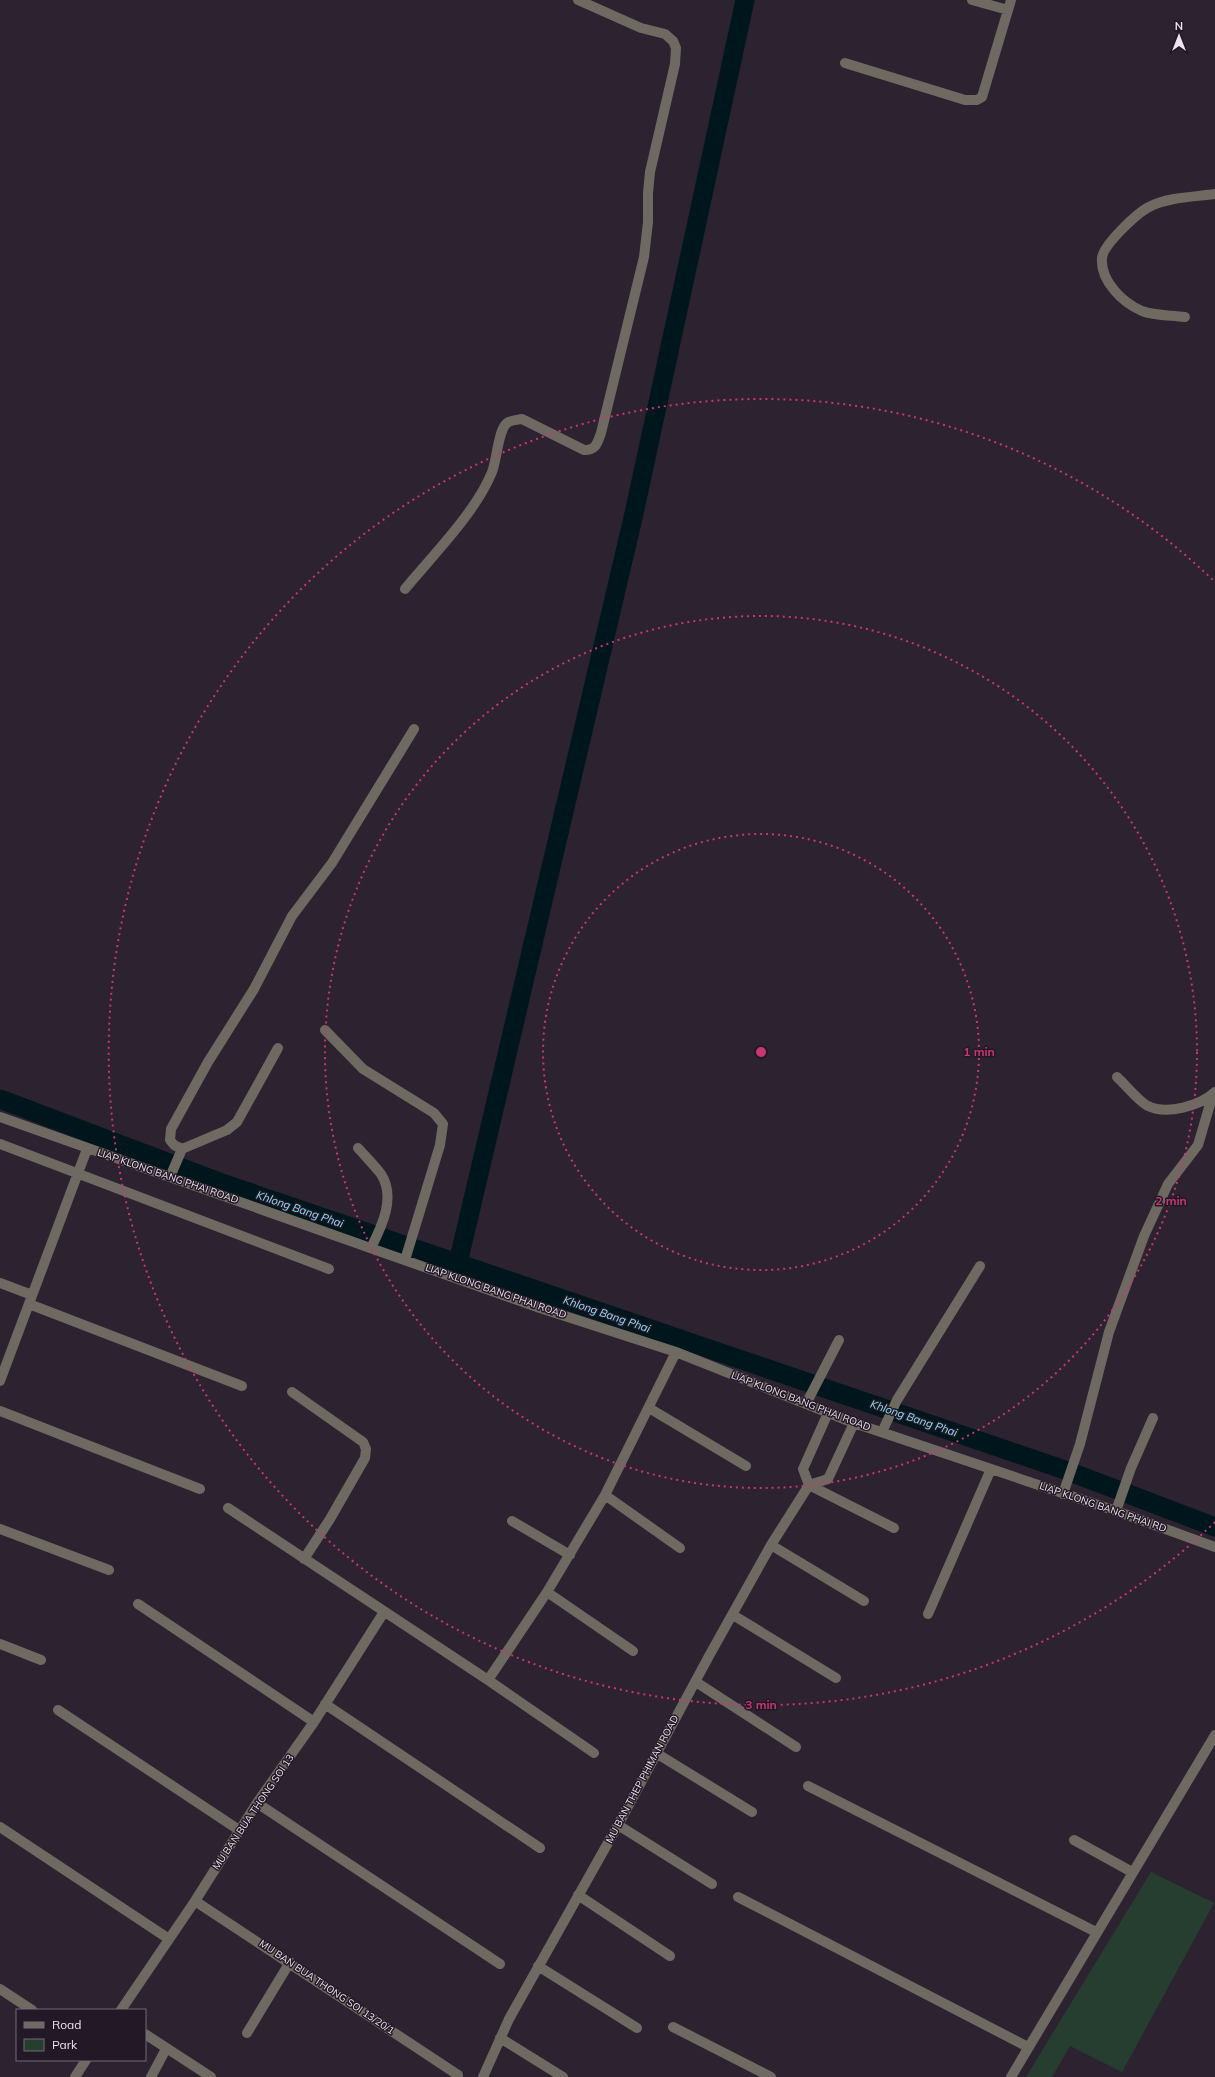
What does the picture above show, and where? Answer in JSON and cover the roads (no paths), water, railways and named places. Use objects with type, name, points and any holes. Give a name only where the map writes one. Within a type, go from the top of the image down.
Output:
[{"type":"street","points":[[405,589],[455,529],[484,489],[492,471],[502,430],[506,423],[512,420],[522,419],[584,450],[592,450],[596,446],[601,433],[644,257],[648,222],[650,172],[675,64],[676,48],[673,41],[665,34],[640,28],[578,0]]},
{"type":"street","points":[[972,0],[1008,10]]},
{"type":"street","points":[[845,63],[965,100],[977,100],[982,97],[1011,0]]},
{"type":"street","points":[[1185,317],[1144,311],[1128,303],[1110,284],[1103,273],[1102,256],[1110,242],[1137,215],[1149,207],[1165,201],[1215,194]]},
{"type":"street","points":[[181,1151],[171,1143],[170,1137],[171,1129],[183,1107],[208,1062],[254,989],[292,916],[332,863],[414,729]]},
{"type":"street","points":[[325,1030],[363,1069],[434,1113],[440,1119],[442,1124],[440,1145],[419,1219],[405,1260]]},
{"type":"street","points":[[171,1172],[181,1151],[227,1130],[237,1122],[278,1048]]},
{"type":"street","points":[[1117,1076],[1147,1106],[1166,1110],[1192,1104],[1214,1093]]},
{"type":"street","points":[[1063,1494],[1080,1444],[1109,1332],[1144,1236],[1168,1184],[1198,1145],[1214,1093]]},
{"type":"street","name":"LIAP KLONG BANG PHAI ROAD","points":[[0,1117],[87,1149],[171,1172],[371,1248],[540,1308],[676,1352],[808,1400],[828,1413],[854,1423],[884,1428],[991,1469]]},
{"type":"street","points":[[0,1144],[78,1172],[329,1269]]},
{"type":"street","points":[[358,1148],[381,1175],[387,1188],[388,1200],[386,1210],[371,1248]]},
{"type":"street","points":[[0,1381],[87,1149]]},
{"type":"street","points":[[884,1428],[897,1400],[980,1266]]},
{"type":"street","points":[[0,1283],[30,1300],[242,1386]]},
{"type":"street","points":[[808,1400],[839,1340]]},
{"type":"street","points":[[488,1680],[547,1592],[605,1494],[676,1352]]},
{"type":"street","points":[[292,1392],[363,1442],[366,1449],[365,1458],[354,1480],[304,1559]]},
{"type":"street","points":[[649,1408],[746,1466]]},
{"type":"street","points":[[0,1411],[200,1489]]},
{"type":"street","points":[[828,1413],[804,1469],[809,1485],[894,1528]]},
{"type":"street","points":[[1118,1507],[1131,1468],[1153,1418]]},
{"type":"street","points":[[809,1485],[828,1479],[854,1423]]},
{"type":"street","points":[[928,1614],[991,1469]]},
{"type":"street","name":"LIAP KLONG BANG PHAI RD","points":[[991,1469],[1063,1494],[1118,1507],[1215,1547]]},
{"type":"street","name":"MU BAN THEP PHIMAN ROAD","points":[[483,2077],[500,2038],[538,1966],[618,1825],[771,1545],[809,1485]]},
{"type":"street","points":[[605,1494],[680,1548]]},
{"type":"street","points":[[228,1508],[488,1680],[594,1753]]},
{"type":"street","points":[[512,1521],[570,1555]]},
{"type":"street","points":[[0,1529],[109,1570]]},
{"type":"street","points":[[771,1545],[864,1601]]},
{"type":"street","points":[[547,1592],[633,1651]]},
{"type":"street","points":[[138,1604],[314,1722]]},
{"type":"street","name":"MU BAN BUA THONG SOI 13","points":[[122,2009],[195,1901],[257,1803],[314,1722],[384,1612]]},
{"type":"street","points":[[733,1615],[836,1678]]},
{"type":"street","points":[[0,1644],[41,1660]]},
{"type":"street","points":[[696,1682],[796,1747]]},
{"type":"street","points":[[325,1704],[540,1848]]},
{"type":"street","points":[[58,1710],[239,1830]]},
{"type":"street","points":[[1011,2077],[1096,1932],[1215,1735]]},
{"type":"street","points":[[656,1754],[752,1812]]},
{"type":"street","points":[[808,1786],[1096,1932]]},
{"type":"street","points":[[257,1803],[500,1964]]},
{"type":"street","points":[[618,1825],[712,1884]]},
{"type":"street","points":[[0,1827],[169,1939]]},
{"type":"street","points":[[1074,1840],[1132,1872]]},
{"type":"street","points":[[578,1895],[670,1956]]},
{"type":"street","points":[[738,1897],[1028,2047]]},
{"type":"street","name":"MU BAN BUA THONG SOI 13/20/1","points":[[195,1901],[290,1962],[458,2074]]},
{"type":"street","points":[[247,2033],[290,1962]]},
{"type":"street","points":[[538,1966],[637,2028]]},
{"type":"street","points":[[0,1989],[30,2009]]},
{"type":"street","points":[[674,2027],[771,2077]]},
{"type":"street","points":[[146,2035],[211,2077]]},
{"type":"street","points":[[500,2038],[563,2077]]},
{"type":"street","points":[[151,2077],[166,2049]]},
{"type":"street","points":[[75,2077],[85,2061]]},
{"type":"waterway","points":[[458,1263],[633,518],[745,0]]},
{"type":"waterway","name":"Khlong Bang Phai","points":[[0,1099],[219,1182],[1065,1470],[1215,1527]]}]
